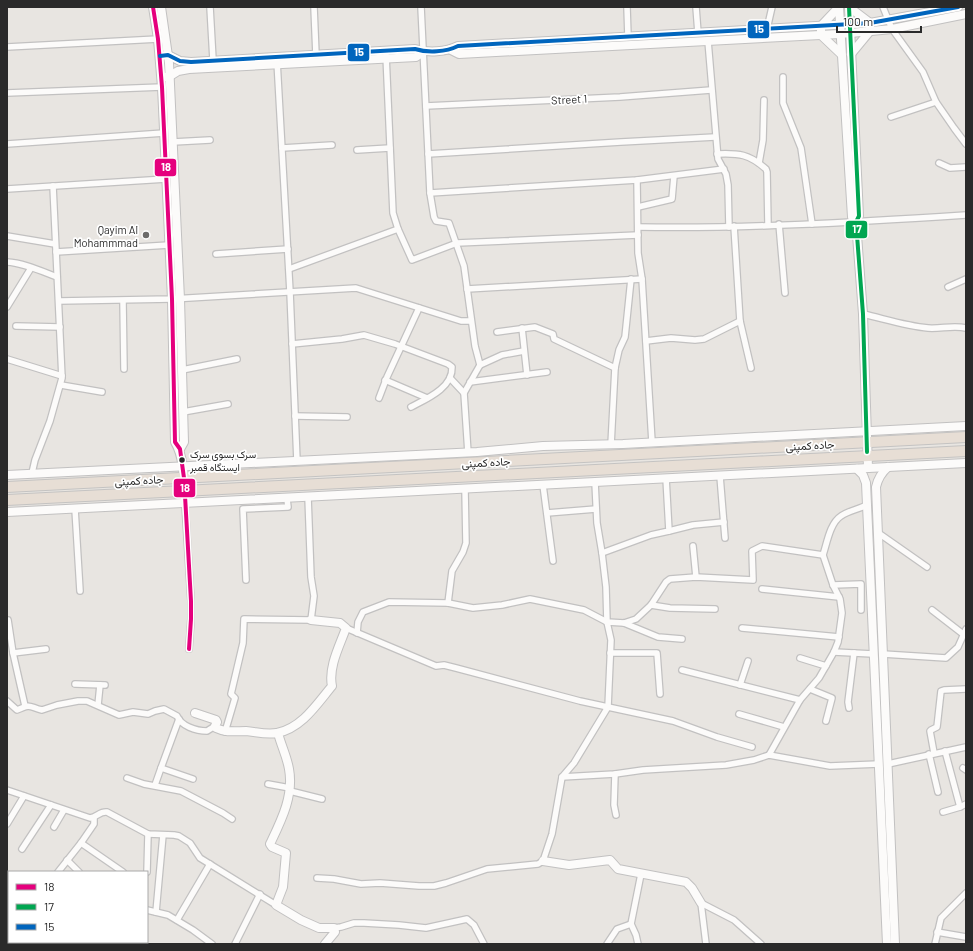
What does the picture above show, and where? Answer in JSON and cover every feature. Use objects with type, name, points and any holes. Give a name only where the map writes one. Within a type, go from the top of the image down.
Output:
[{"type":"highway","name":"جاده کمپنی","points":[[7,487],[270,475],[966,437]]},
{"type":"highway","name":"جاده کمپنی","points":[[7,500],[966,451]]},
{"type":"street","points":[[153,7],[158,39],[164,55],[180,61],[277,61],[316,55],[386,55]]},
{"type":"street","points":[[161,7],[164,55],[173,142],[176,299],[175,442],[180,449],[184,478],[191,601],[188,649]]},
{"type":"street","points":[[210,7],[213,60]]},
{"type":"street","points":[[314,7],[316,55]]},
{"type":"street","points":[[421,7],[430,193],[434,217],[436,221],[448,223],[457,243],[464,266],[474,346],[480,365]]},
{"type":"street","points":[[627,7],[628,37]]},
{"type":"street","points":[[696,7],[698,33]]},
{"type":"street","points":[[767,28],[772,7]]},
{"type":"street","points":[[839,7],[852,217],[856,222]]},
{"type":"street","points":[[839,7],[821,26],[821,35],[841,54]]},
{"type":"street","points":[[849,7],[859,216],[856,222],[863,314],[868,468]]},
{"type":"street","points":[[849,7],[870,27]]},
{"type":"street","points":[[883,7],[892,29],[923,72],[936,102],[966,144]]},
{"type":"street","points":[[451,50],[459,54],[840,34],[850,33],[888,21],[958,7]]},
{"type":"street","points":[[180,449],[184,442],[182,370],[176,299],[169,245],[162,87],[166,77],[178,71],[188,69],[277,61],[386,55],[415,49],[423,52],[451,50],[458,46],[849,24],[892,29],[966,14]]},
{"type":"street","points":[[851,54],[870,27]]},
{"type":"street","points":[[7,47],[158,39]]},
{"type":"street","points":[[708,41],[717,154],[726,174],[728,185],[740,321],[751,368]]},
{"type":"street","points":[[386,55],[392,213],[412,260],[457,243],[638,235]]},
{"type":"street","points":[[277,61],[288,249],[297,461]]},
{"type":"street","points":[[783,76],[783,103],[801,148],[812,224]]},
{"type":"street","points":[[7,93],[162,87]]},
{"type":"street","name":"Street 1","points":[[426,106],[620,97],[711,90]]},
{"type":"street","points":[[759,162],[763,140],[764,100]]},
{"type":"street","points":[[891,116],[936,102]]},
{"type":"street","points":[[7,144],[164,134]]},
{"type":"street","points":[[428,154],[715,137]]},
{"type":"street","points":[[173,142],[210,140]]},
{"type":"street","points":[[282,148],[332,145]]},
{"type":"street","points":[[357,150],[390,148]]},
{"type":"street","points":[[717,154],[736,153],[748,156],[759,162],[767,172],[768,225]]},
{"type":"street","points":[[939,163],[950,168],[966,167]]},
{"type":"street","points":[[430,193],[637,180],[724,169]]},
{"type":"street","points":[[638,207],[672,199],[674,176]]},
{"type":"street","points":[[7,189],[166,179]]},
{"type":"street","points":[[637,180],[638,253],[642,279],[652,442]]},
{"type":"street","points":[[32,473],[35,460],[50,421],[62,376],[53,186]]},
{"type":"street","points":[[638,227],[686,228],[812,224],[966,215]]},
{"type":"street","points":[[779,224],[785,293]]},
{"type":"street","points":[[289,269],[398,229]]},
{"type":"street","points":[[7,236],[55,244]]},
{"type":"street","points":[[56,252],[169,245]]},
{"type":"street","points":[[216,254],[288,249]]},
{"type":"street","points":[[7,262],[16,262],[58,277]]},
{"type":"street","points":[[7,307],[31,268]]},
{"type":"street","points":[[611,445],[615,368],[619,350],[625,337],[631,279]]},
{"type":"street","points":[[467,289],[642,279]]},
{"type":"street","points":[[948,287],[966,279]]},
{"type":"street","points":[[59,301],[176,299],[356,288],[461,321],[471,320]]},
{"type":"street","points":[[123,300],[124,369]]},
{"type":"street","points":[[379,398],[385,380],[419,308]]},
{"type":"street","points":[[863,314],[927,328],[951,326],[966,328]]},
{"type":"street","points":[[646,341],[671,338],[695,340],[704,339],[740,321]]},
{"type":"street","points":[[16,326],[60,327]]},
{"type":"street","points":[[497,332],[534,327],[553,334],[554,339],[615,368]]},
{"type":"street","points":[[522,328],[527,375]]},
{"type":"street","points":[[292,344],[342,339],[364,335],[401,346],[448,364],[452,367],[450,378],[440,391],[411,407]]},
{"type":"street","points":[[468,453],[464,393],[470,382],[480,365],[502,355],[524,351]]},
{"type":"street","points":[[7,359],[62,376]]},
{"type":"street","points":[[182,370],[237,359]]},
{"type":"street","points":[[470,382],[547,372]]},
{"type":"street","points":[[450,378],[464,393]]},
{"type":"street","points":[[385,380],[427,398]]},
{"type":"street","points":[[60,385],[102,392]]},
{"type":"street","points":[[183,412],[228,404]]},
{"type":"street","points":[[296,416],[347,417]]},
{"type":"street","points":[[7,475],[468,453],[543,446],[611,445],[966,426]]},
{"type":"street","points":[[7,512],[308,498],[966,463]]},
{"type":"street","points":[[888,467],[878,479],[876,487],[890,793],[895,944]]},
{"type":"street","points":[[857,469],[863,475],[866,483],[886,944]]},
{"type":"street","points":[[720,476],[725,538]]},
{"type":"street","points":[[666,478],[669,531]]},
{"type":"street","points":[[543,861],[552,834],[562,777],[574,763],[608,707],[611,640],[607,622],[606,587],[597,523],[595,482]]},
{"type":"street","points":[[543,485],[553,561]]},
{"type":"street","points":[[448,603],[452,571],[463,552],[466,543],[464,489]]},
{"type":"street","points":[[308,498],[311,577],[314,596],[311,620]]},
{"type":"street","points":[[246,580],[243,509],[288,507],[287,499]]},
{"type":"street","points":[[768,755],[800,700],[810,690],[826,666],[834,652],[839,637],[842,613],[839,597],[833,585],[823,555],[829,532],[840,516],[867,505]]},
{"type":"street","points":[[75,509],[80,591]]},
{"type":"street","points":[[547,513],[596,509]]},
{"type":"street","points":[[602,553],[651,535],[694,525],[724,522]]},
{"type":"street","points":[[877,532],[927,567]]},
{"type":"street","points":[[693,546],[696,577]]},
{"type":"street","points":[[624,623],[636,619],[651,605],[666,582],[670,580],[683,577],[696,577],[753,580],[752,551],[762,546],[823,555]]},
{"type":"street","points":[[833,585],[861,584],[861,610]]},
{"type":"street","points":[[762,589],[839,597]]},
{"type":"street","points":[[357,633],[358,622],[363,612],[389,602],[448,603],[473,608],[502,605],[530,599],[584,610],[607,622],[624,623],[658,637],[682,639]]},
{"type":"street","points":[[651,605],[670,608],[715,610]]},
{"type":"street","points":[[883,654],[946,658],[958,648],[965,632],[932,610]]},
{"type":"street","points":[[226,732],[235,698],[231,694],[243,643],[244,619],[311,620],[340,623],[346,628],[357,633],[436,666],[456,668],[580,701],[673,722],[752,747]]},
{"type":"street","points":[[8,620],[13,653],[25,706]]},
{"type":"street","points":[[215,726],[216,728],[226,732],[248,732],[258,734],[278,733],[301,722],[332,686],[330,678],[346,628]]},
{"type":"street","points":[[742,628],[839,637]]},
{"type":"street","points":[[13,653],[46,649]]},
{"type":"street","points":[[834,652],[873,654]]},
{"type":"street","points":[[610,653],[657,654],[660,694]]},
{"type":"street","points":[[849,708],[848,702],[854,653]]},
{"type":"street","points":[[800,658],[826,666]]},
{"type":"street","points":[[740,685],[748,660]]},
{"type":"street","points":[[682,670],[800,700]]},
{"type":"street","points":[[75,684],[103,685],[98,705]]},
{"type":"street","points":[[938,792],[931,754],[930,731],[937,727],[941,692],[944,690],[966,689]]},
{"type":"street","points":[[810,690],[832,698],[826,721]]},
{"type":"street","points":[[7,701],[17,710],[25,706],[32,706],[42,710],[57,704],[78,701],[87,701],[119,715],[133,712],[148,714],[155,710],[164,709],[177,716],[183,724],[204,731],[207,731],[215,726],[217,722],[216,720],[194,713]]},
{"type":"street","points":[[739,714],[784,727]]},
{"type":"street","points":[[155,785],[179,719]]},
{"type":"street","points":[[276,905],[283,887],[286,853],[272,847],[270,844],[287,805],[290,789],[289,769],[278,733]]},
{"type":"street","points":[[888,764],[966,747]]},
{"type":"street","points":[[945,751],[960,808]]},
{"type":"street","points":[[562,777],[726,765],[754,760],[768,755],[830,766],[878,764]]},
{"type":"street","points":[[160,768],[193,779]]},
{"type":"street","points":[[615,774],[614,805],[616,815]]},
{"type":"street","points":[[127,778],[144,784],[181,791],[232,819]]},
{"type":"street","points":[[268,784],[322,799]]},
{"type":"street","points":[[8,792],[24,796],[87,818],[94,818],[102,812],[107,812],[148,834],[174,835],[190,842],[200,858],[301,920],[319,928],[334,928],[354,923],[426,928],[467,919],[474,925],[484,944]]},
{"type":"street","points":[[880,793],[890,793]]},
{"type":"street","points":[[7,824],[24,796]]},
{"type":"street","points":[[943,812],[960,808],[966,804]]},
{"type":"street","points":[[22,849],[50,805]]},
{"type":"street","points":[[54,827],[64,810]]},
{"type":"street","points":[[59,871],[94,824],[94,818]]},
{"type":"street","points":[[147,871],[148,834]]},
{"type":"street","points":[[156,912],[163,835]]},
{"type":"street","points":[[81,843],[122,871]]},
{"type":"street","points":[[67,860],[78,871]]},
{"type":"street","points":[[317,878],[334,879],[361,884],[380,883],[434,886],[446,884],[487,869],[538,864],[543,861],[569,865],[610,860],[618,869],[686,882],[692,888],[701,903],[706,944]]},
{"type":"street","points":[[177,920],[210,864]]},
{"type":"street","points":[[638,944],[631,924],[641,874]]},
{"type":"street","points":[[935,944],[941,918],[966,893]]},
{"type":"street","points":[[235,944],[260,894]]},
{"type":"street","points":[[701,903],[734,920],[761,944]]},
{"type":"street","points":[[148,910],[168,915],[212,944]]},
{"type":"street","points":[[607,944],[617,929],[631,924]]},
{"type":"street","points":[[325,944],[335,932],[334,928]]},
{"type":"street","points":[[937,932],[966,937]]},
{"type":"transit line","name":"18","points":[[153,7],[158,39],[162,87],[172,299],[175,442],[180,449],[184,478],[191,601],[189,649]]},
{"type":"transit line","name":"17","points":[[849,7],[859,216],[856,222],[863,314],[867,452]]},
{"type":"transit line","name":"15","points":[[160,56],[168,55],[180,61],[191,62],[415,49],[437,51],[448,50],[458,46],[870,23],[958,7]]},
{"type":"place","name":"Qayim Al Mohammmad","points":[[146,235]]},
{"type":"place","name":"سرک بسوی سرک ایستگاه قمبر","points":[[182,460]]}]
